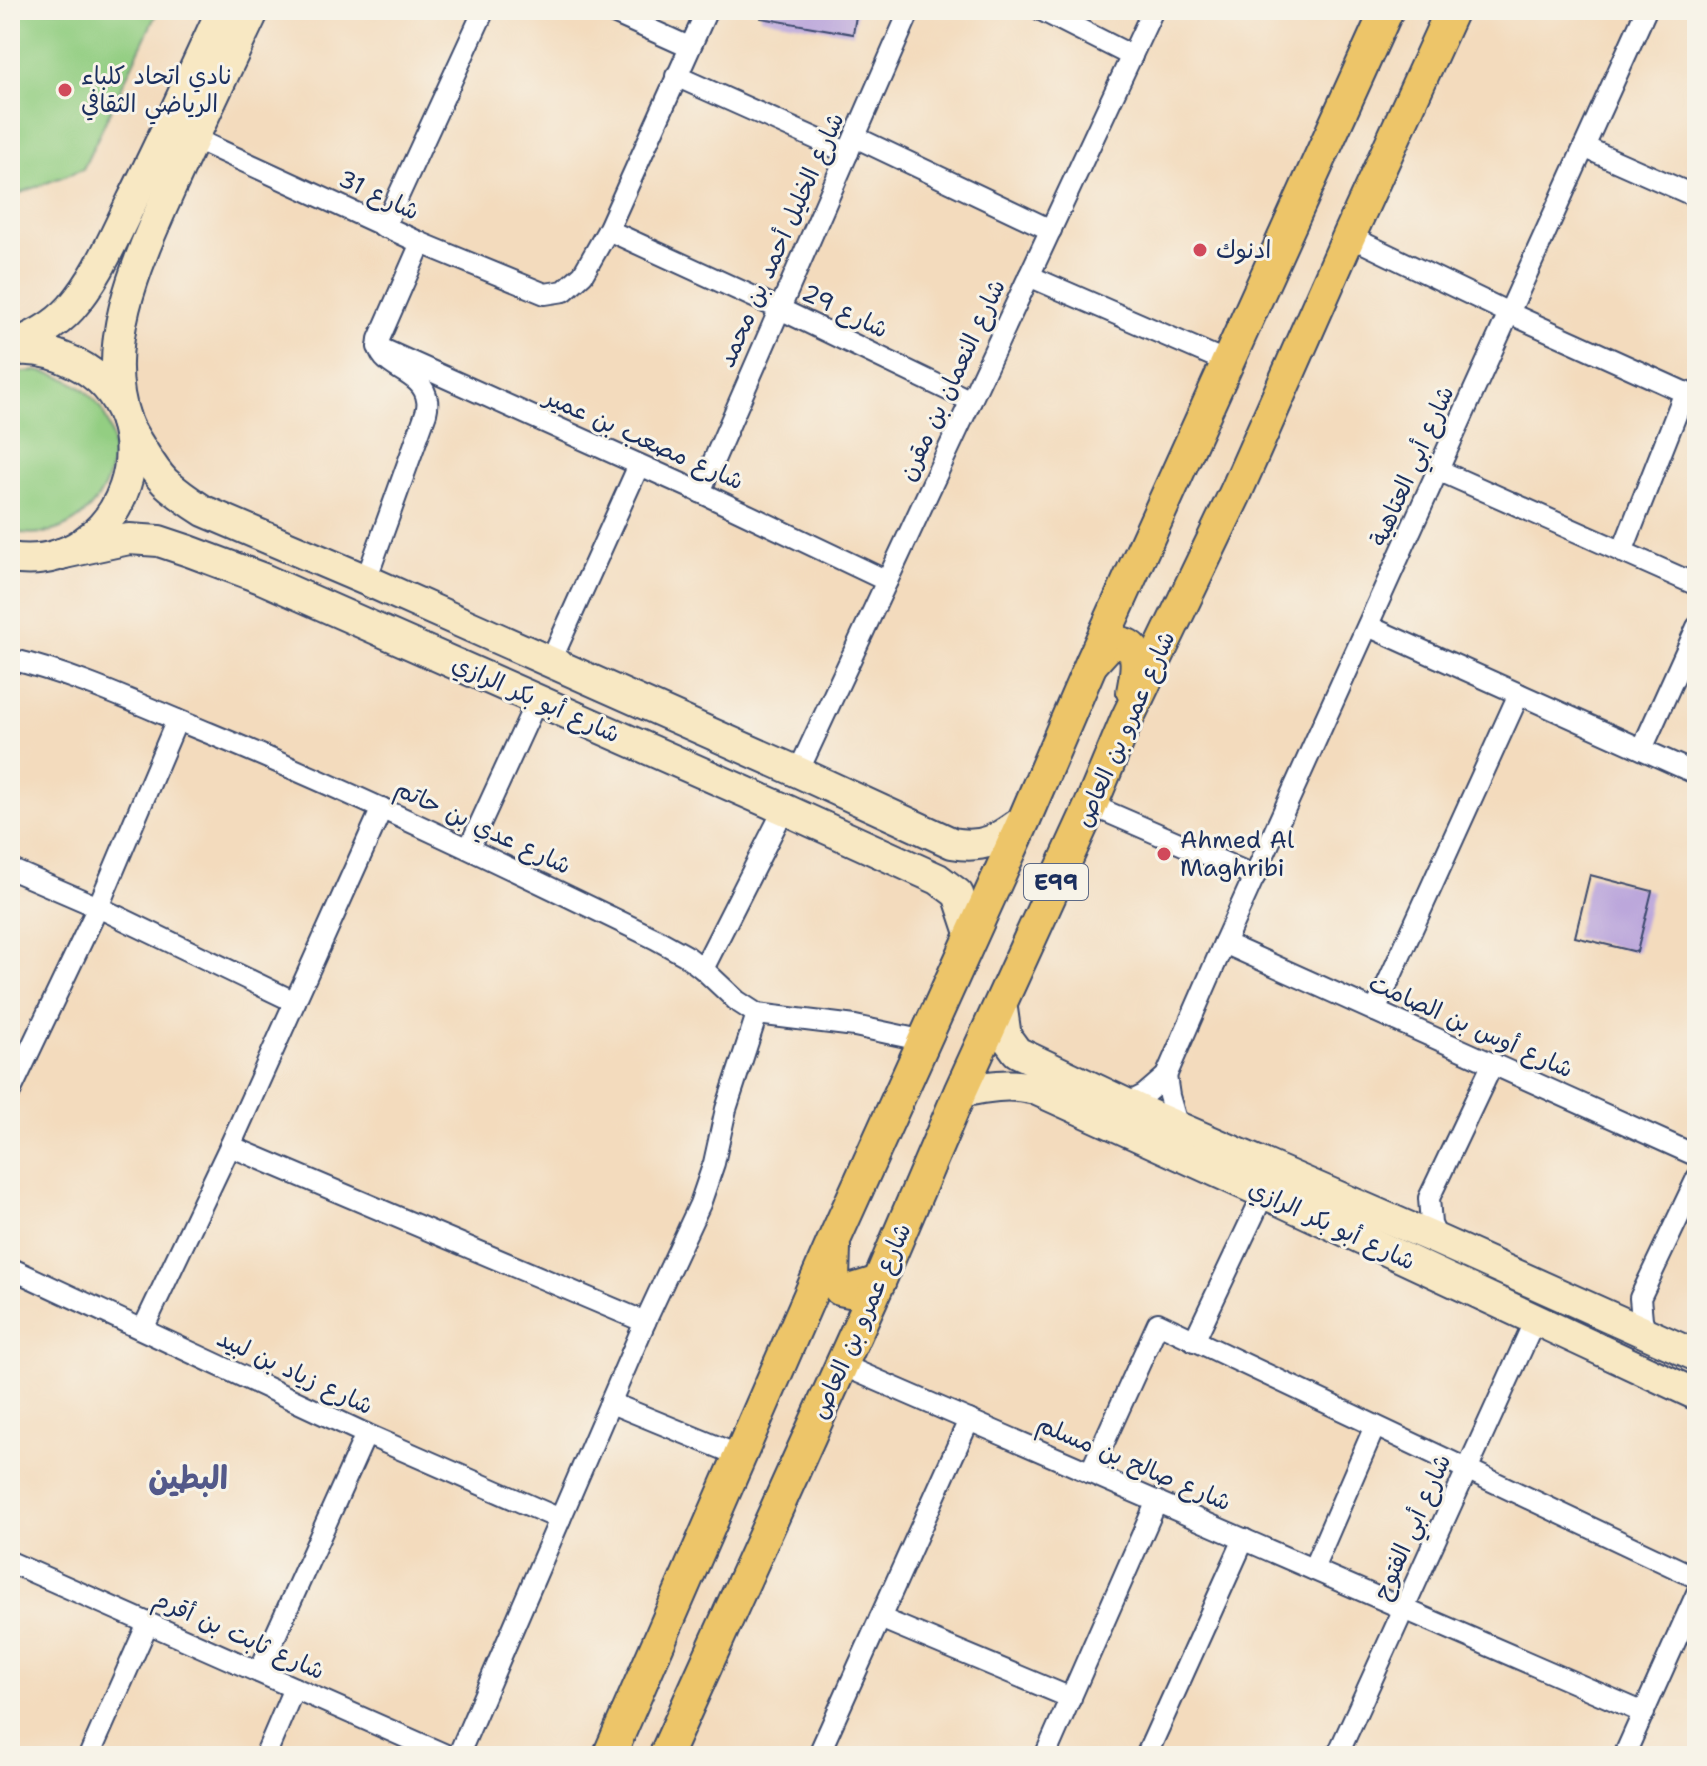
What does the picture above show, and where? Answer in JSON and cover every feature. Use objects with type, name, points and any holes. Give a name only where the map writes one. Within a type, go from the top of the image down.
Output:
[{"type":"main road","name":"E99","points":[[609,1756],[834,1240],[1387,10]]},
{"type":"main road","name":"شارع عمرو بن العاص","points":[[665,1756],[879,1282],[960,1092],[1127,719],[1236,492],[1452,10]]},
{"type":"main road","points":[[1091,664],[1110,643],[1120,642],[1130,646],[1136,654],[1137,670],[1127,719]]},
{"type":"main road","points":[[834,1240],[833,1279],[840,1289],[850,1291],[879,1282]]},
{"type":"street","points":[[10,349],[36,336],[65,314],[93,277],[173,118],[222,10]]},
{"type":"street","points":[[60,554],[100,530],[125,491],[131,468],[131,445],[120,395],[117,359],[122,316],[140,258],[254,10]]},
{"type":"street","points":[[384,227],[484,10]]},
{"type":"street","points":[[607,10],[689,47]]},
{"type":"street","points":[[608,230],[707,10]]},
{"type":"street","name":"شارع الخليل أحمد بن محمد","points":[[700,492],[910,10]]},
{"type":"street","points":[[1041,10],[1132,56]]},
{"type":"street","name":"شارع النعمان بن مقرن","points":[[798,772],[1153,10]]},
{"type":"street","name":"شارع أبي العتاهية","points":[[1166,1076],[1646,10]]},
{"type":"street","points":[[676,76],[851,145],[1051,230]]},
{"type":"street","name":"شارع 31","points":[[193,138],[384,227],[545,294],[564,291],[583,274],[608,230]]},
{"type":"street","points":[[1584,147],[1697,197]]},
{"type":"street","name":"شارع 29","points":[[608,230],[971,401]]},
{"type":"street","points":[[1349,236],[1691,395],[1622,552]]},
{"type":"street","points":[[366,580],[426,413],[427,400],[423,387],[385,359],[378,347],[421,243]]},
{"type":"street","points":[[1029,276],[1227,362]]},
{"type":"street","name":"شارع مصعب بن عمير","points":[[378,347],[700,492],[887,581]]},
{"type":"street","name":"شارع أبو بكر الرازي","points":[[10,349],[41,351],[63,357],[84,367],[102,382],[116,400],[151,466],[181,496],[204,511],[366,580],[952,843],[982,845],[1024,820]]},
{"type":"street","points":[[550,663],[639,465]]},
{"type":"street","points":[[1438,470],[1697,585]]},
{"type":"street","name":"شارع أبو بكر الرازي","points":[[11,559],[37,559],[129,539],[159,541],[261,578],[938,879],[958,894],[972,936]]},
{"type":"street","points":[[1368,626],[1697,774]]},
{"type":"street","points":[[1642,749],[1697,627]]},
{"type":"street","name":"شارع عدي بن حاتم","points":[[10,659],[44,667],[177,720],[469,848],[685,955],[737,1001],[757,1014]]},
{"type":"street","points":[[1375,1011],[1519,694]]},
{"type":"street","points":[[469,848],[537,700]]},
{"type":"street","points":[[10,1092],[98,907],[177,720]]},
{"type":"street","points":[[1091,805],[1255,876]]},
{"type":"street","points":[[143,1329],[230,1146],[382,808]]},
{"type":"street","points":[[703,969],[784,809]]},
{"type":"street","points":[[10,869],[98,907],[295,1002]]},
{"type":"street","name":"شارع أوس بن الصامت","points":[[1224,943],[1697,1156]]},
{"type":"street","name":"شارع أبو بكر الرازي","points":[[1001,1002],[1006,1037],[1017,1052],[1126,1104],[1697,1356]]},
{"type":"street","points":[[458,1756],[645,1322],[700,1204],[757,1014],[855,1026],[925,1041]]},
{"type":"street","points":[[1396,1222],[1429,1198],[1493,1063]]},
{"type":"street","points":[[1126,1104],[1144,1095],[1166,1076]]},
{"type":"street","points":[[1166,1076],[1178,1127]]},
{"type":"street","name":"شارع أبو بكر الرازي","points":[[960,1092],[1005,1085],[1035,1089],[1697,1395]]},
{"type":"street","points":[[230,1146],[645,1322]]},
{"type":"street","points":[[1646,1332],[1640,1298],[1697,1178]]},
{"type":"street","points":[[1194,1341],[1264,1193]]},
{"type":"street","points":[[1429,1198],[1431,1224],[1438,1240]]},
{"type":"street","name":"شارع زياد بن لبيد","points":[[10,1268],[366,1434],[560,1519]]},
{"type":"street","points":[[1607,1315],[1640,1298]]},
{"type":"street","name":"شارع أبي الفتوح","points":[[1337,1756],[1535,1320]]},
{"type":"street","points":[[1090,1473],[1158,1323],[1697,1578]]},
{"type":"street","name":"شارع صالح بن مسلم","points":[[842,1365],[1644,1713]]},
{"type":"street","points":[[611,1403],[740,1456]]},
{"type":"street","points":[[818,1756],[969,1420]]},
{"type":"street","points":[[1313,1569],[1375,1426]]},
{"type":"street","points":[[259,1672],[366,1434]]},
{"type":"street","points":[[1045,1756],[1157,1501]]},
{"type":"street","points":[[1146,1756],[1244,1539]]},
{"type":"street","name":"شارع ثابت بن أقرم","points":[[10,1562],[448,1756]]},
{"type":"street","points":[[1624,1756],[1697,1593]]},
{"type":"street","points":[[880,1618],[1071,1698]]},
{"type":"street","points":[[89,1756],[148,1623]]},
{"type":"street","points":[[265,1756],[294,1688]]},
{"type":"green space","name":"نادي اتحاد كلباء الرياضي الثقافي","points":[[10,10],[158,10],[83,169],[10,197]]},
{"type":"green space","points":[[36,371],[72,382],[99,407],[111,432],[112,459],[105,485],[90,508],[69,524],[42,533],[10,531],[10,373]]},
{"type":"building","points":[[761,10],[857,10],[853,34],[761,18]]},
{"type":"building","points":[[1590,875],[1652,891],[1637,952],[1575,937]]},
{"type":"place","name":"نادي اتحاد كلباء الرياضي الثقافي","points":[[65,90]]},
{"type":"place","name":"ادنوك","points":[[1200,250]]},
{"type":"place","name":"Ahmed Al Maghribi","points":[[1164,854]]},
{"type":"district","name":"البطين","points":[[188,1477]]}]
